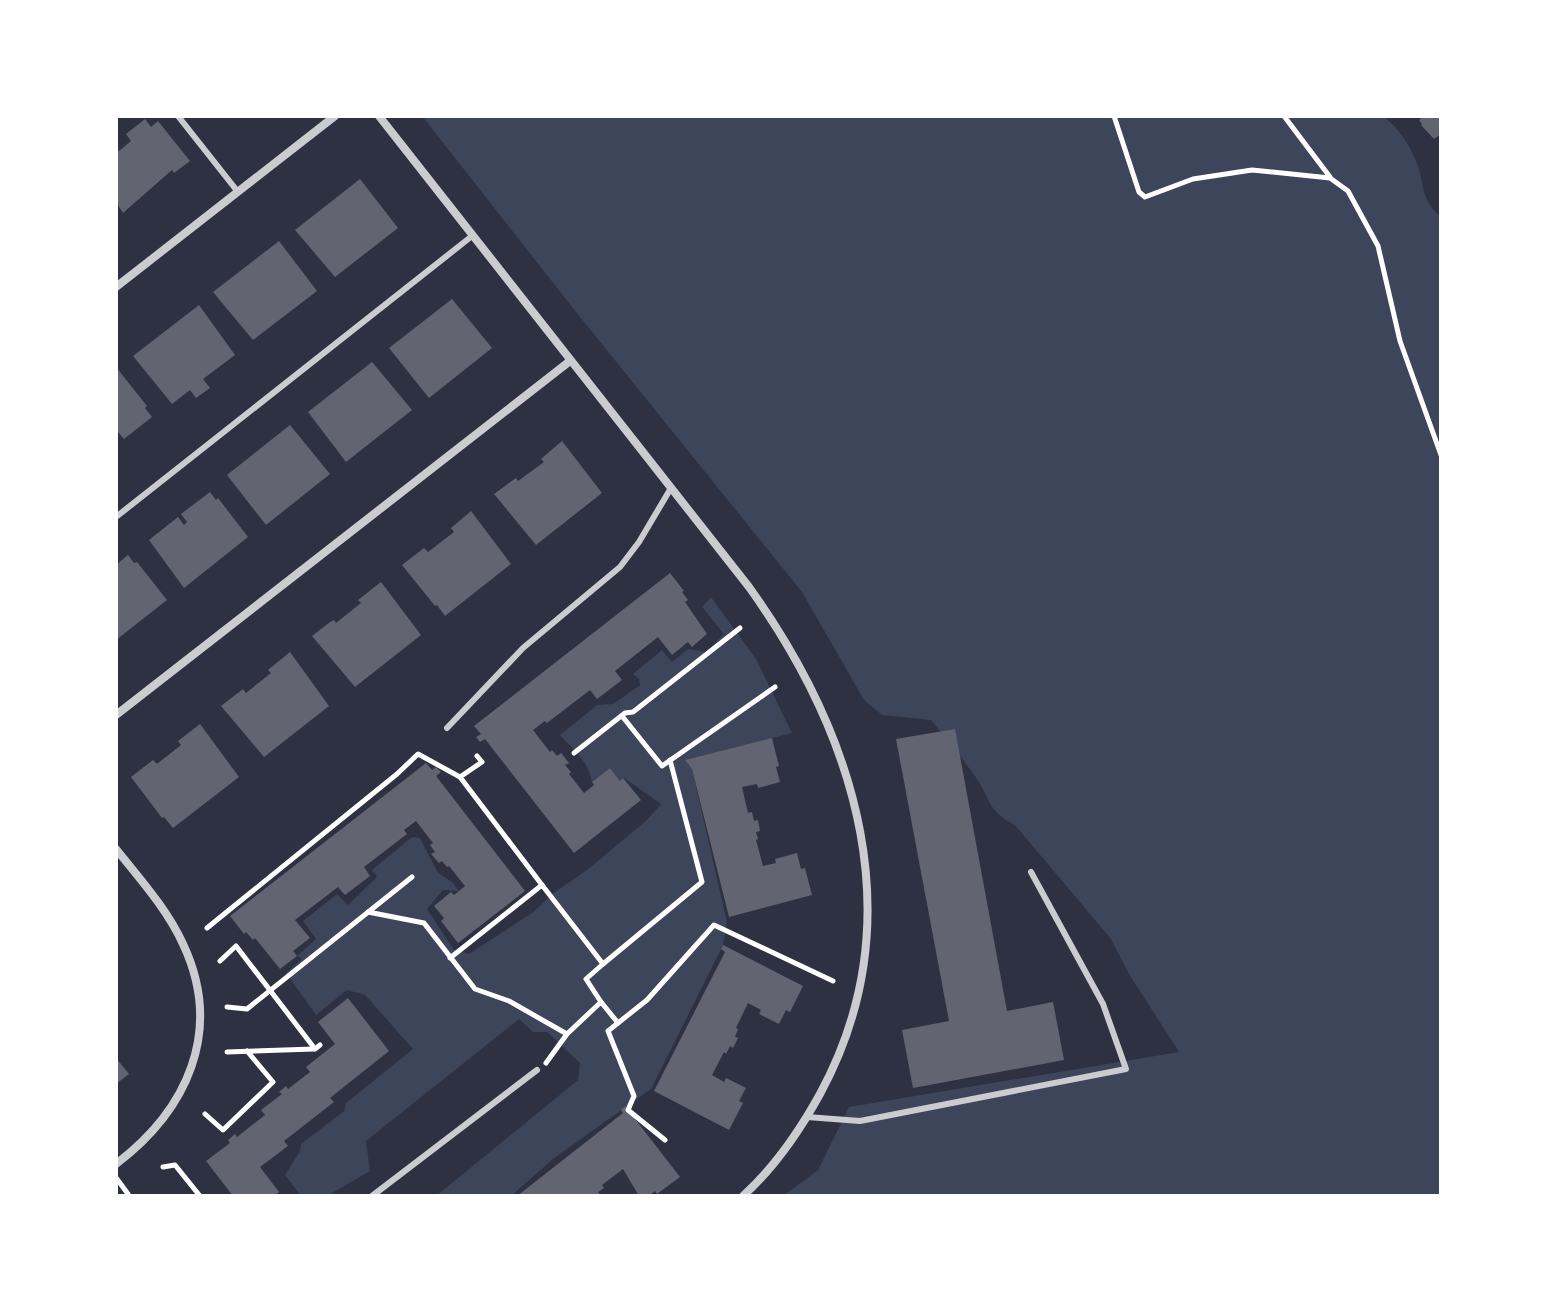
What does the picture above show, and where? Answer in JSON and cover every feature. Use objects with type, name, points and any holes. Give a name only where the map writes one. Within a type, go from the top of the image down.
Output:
[{"type":"street","points":[[116,287],[335,116]]},
{"type":"street","points":[[379,116],[749,587],[782,636],[823,714],[849,786],[864,847],[869,919],[865,967],[847,1036],[827,1081],[774,1165],[743,1196]]},
{"type":"street","points":[[116,715],[570,361]]},
{"type":"street","points":[[116,849],[159,905],[182,942],[194,973],[199,1010],[194,1057],[180,1094],[158,1127],[116,1164]]},
{"type":"lane","points":[[178,116],[238,192]]},
{"type":"lane","points":[[116,517],[472,236]]},
{"type":"lane","points":[[447,728],[523,648],[620,567],[639,542],[671,488]]},
{"type":"lane","points":[[807,1117],[860,1121],[1126,1069],[1103,1004],[1031,872]]},
{"type":"lane","points":[[372,1196],[537,1070]]},
{"type":"path","points":[[1114,116],[1139,192],[1145,197],[1193,179],[1252,170],[1330,178]]},
{"type":"path","points":[[1284,116],[1330,178],[1348,191],[1378,246],[1400,341],[1441,455]]},
{"type":"path","points":[[574,753],[622,716],[633,712],[740,628]]},
{"type":"path","points":[[622,716],[662,766],[775,687]]},
{"type":"path","points":[[207,928],[418,754],[460,777],[603,964]]},
{"type":"path","points":[[460,777],[482,762],[477,756]]},
{"type":"path","points":[[618,1023],[586,979],[702,882],[670,760]]},
{"type":"path","points":[[227,1007],[247,1009],[412,877]]},
{"type":"path","points":[[450,958],[542,885]]},
{"type":"path","points":[[368,912],[424,923],[475,989],[509,1001],[567,1034]]},
{"type":"path","points":[[665,1140],[628,1110],[634,1096],[608,1031],[647,1000],[714,925],[833,981]]},
{"type":"path","points":[[220,961],[236,946],[318,1047],[227,1052]]},
{"type":"path","points":[[537,1070],[546,1063],[567,1034],[601,1002]]},
{"type":"path","points":[[205,1114],[223,1130],[273,1082],[247,1051]]},
{"type":"path","points":[[163,1167],[175,1165],[200,1196]]},
{"type":"path","points":[[116,1178],[128,1194]]},
{"type":"shaded area","points":[[422,116],[1383,116],[1393,125],[1413,155],[1429,203],[1441,217],[1441,1196],[783,1196],[818,1170],[849,1107],[1179,1052],[1129,974],[1111,939],[1015,825],[994,809],[975,776],[931,720],[882,715],[864,700],[802,592]]},
{"type":"shaded area","points":[[711,597],[756,659],[792,733],[686,760],[692,769],[727,922],[723,945],[651,1089],[553,1159],[511,1196],[436,1196],[578,1080],[580,1063],[547,1032],[533,1032],[519,1019],[366,1141],[370,1171],[327,1196],[301,1196],[285,1175],[301,1144],[344,1111],[346,1103],[413,1049],[365,995],[347,990],[316,1015],[286,973],[302,959],[297,956],[316,939],[303,921],[337,894],[348,905],[377,877],[372,870],[412,837],[420,838],[438,873],[459,891],[443,890],[427,909],[454,950],[469,954],[532,913],[587,870],[647,820],[661,804],[624,778],[620,781],[610,768],[592,782],[584,762],[560,735],[597,705],[613,704],[640,685],[633,674],[662,650],[672,662],[688,649],[706,652],[724,634],[702,607]]},
{"type":"building","points":[[1424,116],[1441,116],[1441,134],[1434,139],[1421,125],[1419,120]]},
{"type":"building","points":[[145,119],[151,127],[158,121],[190,161],[174,173],[172,170],[123,213],[116,202],[116,147],[119,151],[131,141],[126,134]]},
{"type":"building","points":[[360,179],[398,228],[335,277],[295,230]]},
{"type":"building","points":[[279,241],[317,291],[253,340],[213,292]]},
{"type":"building","points":[[452,299],[492,348],[429,398],[389,348]]},
{"type":"building","points":[[199,305],[235,355],[203,379],[210,388],[196,398],[190,390],[172,404],[133,356]]},
{"type":"building","points":[[372,362],[412,410],[346,462],[308,412]]},
{"type":"building","points":[[116,367],[152,417],[124,439],[116,430]]},
{"type":"building","points":[[290,425],[330,474],[266,525],[227,475]]},
{"type":"building","points":[[562,441],[602,493],[536,545],[494,494],[544,462],[541,459]]},
{"type":"building","points":[[210,492],[248,537],[184,588],[149,540],[178,517],[184,525],[187,522],[181,514]]},
{"type":"building","points":[[471,511],[511,564],[445,616],[402,565],[424,548],[428,552],[454,532],[451,528]]},
{"type":"building","points":[[128,555],[167,600],[116,640],[116,565]]},
{"type":"building","points":[[670,573],[684,591],[688,600],[685,602],[707,634],[692,647],[688,642],[672,655],[658,637],[615,671],[622,680],[597,699],[590,690],[533,730],[550,752],[552,750],[557,756],[561,753],[569,763],[565,765],[571,772],[569,774],[584,793],[610,768],[641,800],[574,853],[485,739],[480,742],[476,737],[481,734],[474,726]]},
{"type":"building","points":[[381,582],[421,635],[355,687],[312,636],[330,622],[334,620],[336,623]]},
{"type":"building","points":[[290,652],[329,706],[264,757],[221,706],[243,689],[246,693],[271,673],[268,670]]},
{"type":"building","points":[[200,724],[239,777],[173,828],[131,777],[153,760],[157,764],[181,745],[178,741]]},
{"type":"building","points":[[955,729],[1007,1011],[1053,1002],[1064,1060],[913,1088],[902,1030],[949,1021],[896,739]]},
{"type":"building","points":[[772,738],[780,782],[758,788],[757,784],[742,787],[748,813],[752,812],[754,821],[758,820],[760,831],[756,832],[756,840],[763,866],[797,853],[801,869],[805,868],[812,895],[729,917],[692,769],[685,760]]},
{"type":"building","points":[[426,763],[432,770],[436,767],[441,772],[436,776],[525,891],[458,943],[434,906],[451,892],[454,895],[465,886],[449,866],[442,861],[439,863],[431,854],[435,852],[430,845],[433,843],[416,821],[404,830],[407,834],[364,867],[370,876],[345,895],[338,887],[295,920],[310,938],[293,951],[297,956],[280,969],[255,938],[253,940],[246,932],[244,934],[230,916]]},
{"type":"building","points":[[723,945],[803,986],[790,1012],[786,1010],[779,1024],[759,1014],[761,1010],[748,1003],[736,1028],[735,1037],[738,1038],[733,1048],[730,1046],[726,1054],[724,1052],[712,1075],[746,1088],[739,1101],[743,1103],[729,1130],[654,1091],[725,952],[721,949]]},
{"type":"building","points":[[348,998],[389,1051],[330,1098],[334,1102],[284,1141],[288,1146],[260,1167],[279,1192],[274,1196],[233,1196],[206,1161],[230,1143],[228,1140],[235,1134],[237,1137],[265,1115],[261,1110],[282,1094],[279,1092],[286,1086],[288,1089],[310,1072],[306,1067],[335,1044],[318,1022]]},
{"type":"building","points":[[116,1058],[129,1074],[116,1084]]},
{"type":"building","points":[[625,1106],[680,1177],[657,1194],[655,1191],[648,1196],[639,1196],[623,1169],[602,1185],[604,1188],[598,1192],[601,1196],[517,1196],[623,1113],[621,1110]]}]
